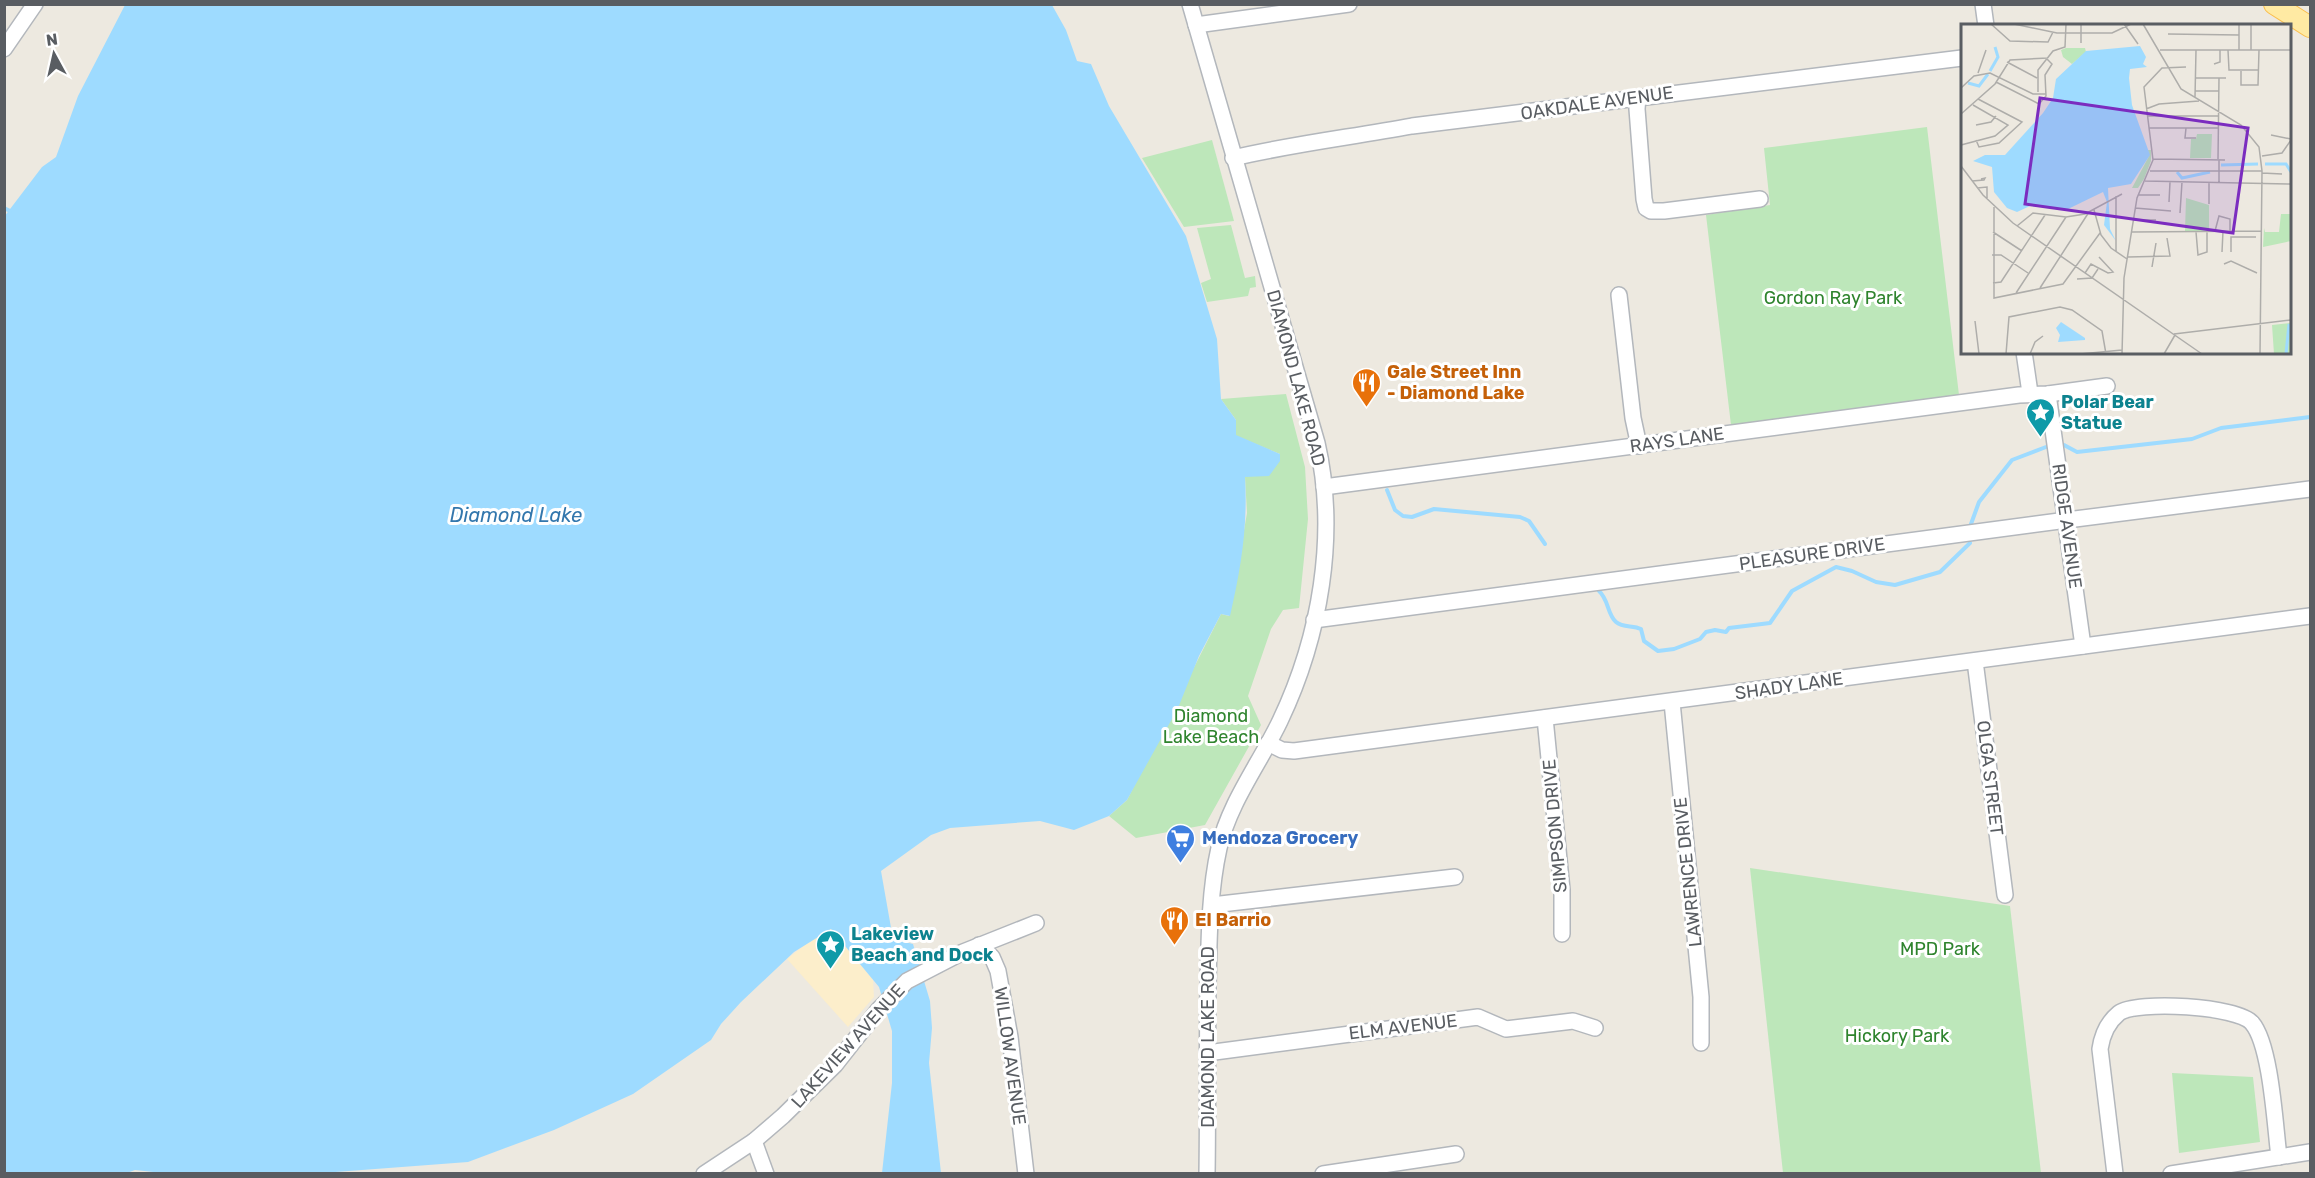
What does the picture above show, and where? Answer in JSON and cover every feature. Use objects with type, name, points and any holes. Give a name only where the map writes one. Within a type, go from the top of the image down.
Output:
[{"type":"main road","points":[[2274,4],[2310,27]]},
{"type":"street","points":[[4,49],[35,4]]},
{"type":"street","name":"DIAMOND LAKE ROAD","points":[[1190,4],[1317,443],[1324,487],[1325,542],[1323,573],[1314,620],[1299,677],[1226,825],[1219,846],[1213,883],[1209,942],[1207,1173]]},
{"type":"street","points":[[1196,25],[1349,4]]},
{"type":"street","points":[[1983,4],[1986,24]]},
{"type":"street","name":"OAKDALE AVENUE","points":[[1233,158],[1275,148],[1337,140],[1413,126],[1961,57]]},
{"type":"street","points":[[1638,97],[1646,208],[1651,211],[1760,199]]},
{"type":"street","points":[[1619,295],[1638,446]]},
{"type":"street","points":[[2024,354],[2030,393],[2048,394],[2107,386]]},
{"type":"street","name":"RAYS LANE","points":[[1324,487],[2030,393]]},
{"type":"street","name":"RIDGE AVENUE","points":[[2048,394],[2084,646]]},
{"type":"street","name":"PLEASURE DRIVE","points":[[1314,620],[2310,489]]},
{"type":"street","name":"SHADY LANE","points":[[1268,743],[1281,750],[1294,751],[2310,616]]},
{"type":"street","name":"OLGA STREET","points":[[1975,661],[2005,895]]},
{"type":"street","name":"LAWRENCE DRIVE","points":[[1672,702],[1701,997],[1701,1043]]},
{"type":"street","name":"SIMPSON DRIVE","points":[[1545,718],[1562,890],[1562,934]]},
{"type":"street","points":[[1212,905],[1455,877]]},
{"type":"street","name":"LAKEVIEW AVENUE","points":[[708,1173],[754,1141],[783,1116],[835,1065],[879,1008],[907,981],[979,945],[1036,923]]},
{"type":"street","name":"WILLOW AVENUE","points":[[979,945],[992,957],[998,971],[1010,1037],[1026,1173]]},
{"type":"street","points":[[2115,1173],[2100,1049],[2102,1034],[2120,1012],[2150,1006],[2215,1010],[2244,1016],[2253,1023],[2265,1052],[2279,1157]]},
{"type":"street","name":"ELM AVENUE","points":[[1208,1053],[1478,1017],[1506,1029],[1573,1021],[1595,1029]]},
{"type":"street","points":[[754,1141],[766,1173]]},
{"type":"street","points":[[2171,1173],[2198,1172],[2310,1152]]},
{"type":"street","points":[[1323,1173],[1456,1154]]},
{"type":"green space","name":"Gordon Ray Park","points":[[1927,127],[1959,395],[1731,425],[1706,215],[1770,205],[1764,148]]},
{"type":"green space","points":[[1212,140],[1234,221],[1184,227],[1142,158]]},
{"type":"green space","points":[[1231,225],[1245,278],[1255,276],[1256,287],[1250,288],[1248,296],[1207,302],[1201,283],[1211,279],[1197,228]]},
{"type":"green space","name":"Diamond Lake Beach","points":[[1286,394],[1305,467],[1308,519],[1299,608],[1283,610],[1271,629],[1248,696],[1261,725],[1205,825],[1136,838],[1109,816],[1127,800],[1221,614],[1229,616],[1247,513],[1245,477],[1280,454],[1236,436],[1236,420],[1221,399]]},
{"type":"green space","name":"Hickory Park","points":[[1750,868],[2010,906],[2041,1173],[1783,1173]]},
{"type":"green space","points":[[2172,1073],[2253,1077],[2260,1142],[2179,1153]]},
{"type":"sand","name":"Lakeview Beach and Dock","points":[[831,929],[873,980],[874,997],[848,1027],[787,959],[816,936]]},
{"type":"water","name":"Diamond Lake","points":[[125,5],[1052,5],[1066,30],[1077,61],[1091,64],[1109,106],[1186,236],[1217,339],[1221,399],[1236,420],[1236,435],[1280,454],[1280,461],[1269,476],[1245,477],[1243,547],[1230,616],[1221,614],[1199,656],[1178,708],[1127,800],[1109,816],[1074,830],[1040,821],[950,828],[931,835],[881,871],[893,939],[913,944],[930,1001],[932,1028],[929,1063],[941,1173],[882,1173],[892,1083],[892,1031],[879,987],[831,929],[794,952],[741,1002],[721,1024],[711,1040],[633,1094],[554,1130],[468,1162],[309,1174],[172,1174],[135,1170],[124,1174],[5,1173],[4,217],[42,167],[56,157],[78,96]]},
{"type":"waterway","points":[[4,208],[10,211]]},
{"type":"waterway","points":[[2064,445],[2077,452],[2192,439],[2221,428],[2310,417]]},
{"type":"waterway","points":[[1971,524],[1979,502],[2012,460],[2046,447]]},
{"type":"waterway","points":[[1387,490],[1395,510],[1403,516],[1412,517],[1434,509],[1520,517],[1529,521],[1545,544]]},
{"type":"waterway","points":[[1599,591],[1616,622],[1641,629],[1644,641],[1658,651],[1674,649],[1700,639],[1706,632],[1715,630],[1726,632],[1729,628],[1770,623],[1792,591],[1836,567],[1852,571],[1876,582],[1895,585],[1940,572],[1970,543]]},
{"type":"place","name":"Gale Street Inn - Diamond Lake","points":[[1366,408]]},
{"type":"place","name":"Polar Bear Statue","points":[[2040,438]]},
{"type":"place","name":"Mendoza Grocery","points":[[1181,864]]},
{"type":"place","name":"El Barrio","points":[[1174,946]]},
{"type":"place","name":"Lakeview Beach and Dock","points":[[830,970]]},
{"type":"park label","name":"MPD Park","points":[[1940,949]]}]
